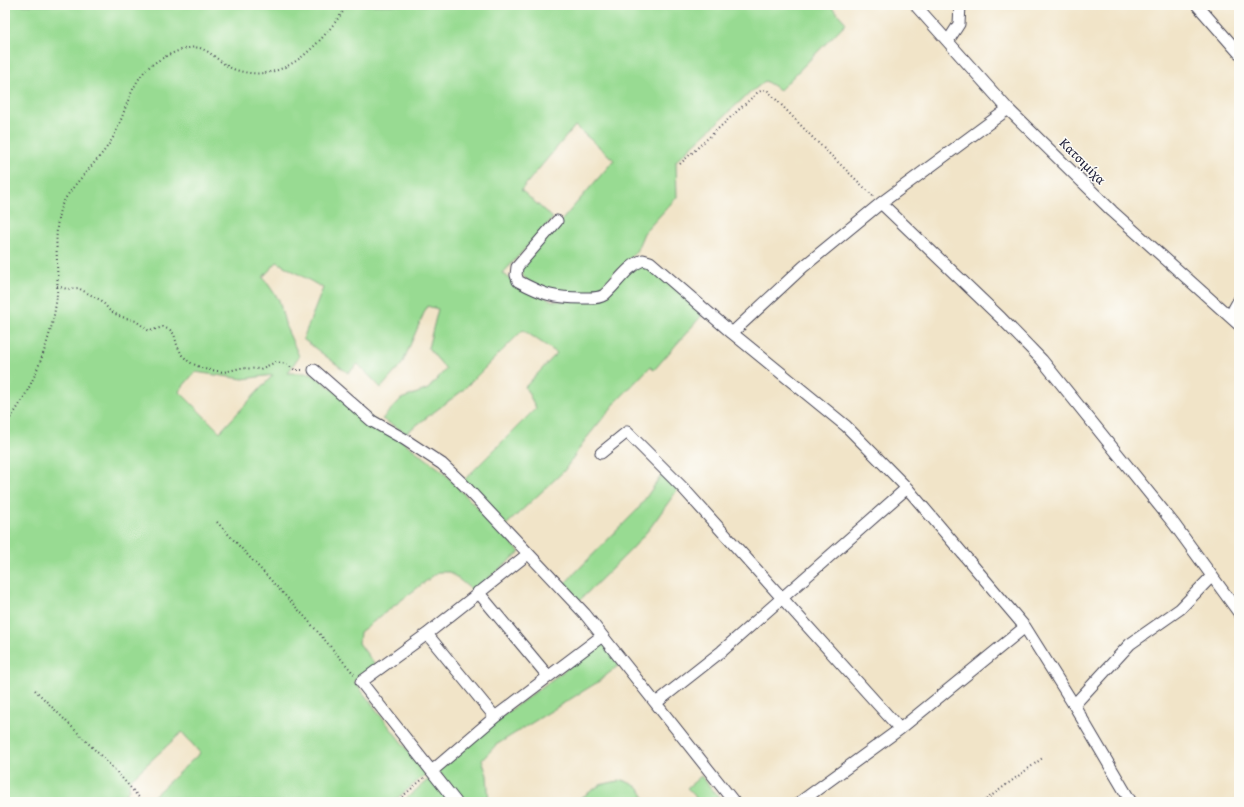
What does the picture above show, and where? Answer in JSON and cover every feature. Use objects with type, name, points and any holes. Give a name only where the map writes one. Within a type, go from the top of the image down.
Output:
[{"type":"street","points":[[948,41],[959,24],[960,5]]},
{"type":"street","points":[[1197,5],[1239,53]]},
{"type":"street","name":"Κατσιμίχα","points":[[917,7],[1008,109],[1112,210],[1230,316],[1239,326]]},
{"type":"street","points":[[732,333],[803,267],[881,203],[1008,109]]},
{"type":"street","points":[[881,203],[955,273],[1042,360],[1135,474],[1239,613]]},
{"type":"street","points":[[557,221],[517,267],[516,275],[518,281],[547,295],[558,298],[594,298],[603,295],[635,263],[643,260],[650,262],[732,333],[846,426],[907,488],[1025,627],[1074,705],[1131,802]]},
{"type":"street","points":[[1230,316],[1239,300]]},
{"type":"street","points":[[314,370],[372,421],[404,439],[442,464],[585,614],[734,802]]},
{"type":"street","points":[[601,452],[627,432],[683,488],[900,729]]},
{"type":"street","points":[[656,703],[722,651],[907,488]]},
{"type":"street","points":[[456,802],[361,682],[427,634],[478,592],[528,554]]},
{"type":"street","points":[[1074,705],[1121,652],[1180,609],[1212,576]]},
{"type":"street","points":[[478,592],[548,676]]},
{"type":"street","points":[[800,802],[900,729],[1025,627]]},
{"type":"street","points":[[427,634],[495,717]]},
{"type":"street","points":[[432,771],[495,717],[602,636]]},
{"type":"path","points":[[5,424],[27,394],[48,338],[57,286],[60,209],[73,188],[97,161],[111,140],[128,99],[144,72],[161,58],[190,48],[200,48],[223,64],[244,72],[270,71],[285,68],[307,54],[320,41],[348,5]]},
{"type":"path","points":[[680,164],[758,92],[764,90],[768,91],[813,138],[881,203]]},
{"type":"path","points":[[57,286],[66,289],[78,288],[102,301],[109,310],[118,316],[136,321],[149,331],[163,327],[170,330],[174,334],[182,356],[189,362],[204,369],[224,372],[241,368],[260,369],[276,362],[286,364],[295,370],[314,370]]},
{"type":"path","points":[[217,522],[305,617],[361,682]]},
{"type":"path","points":[[35,690],[114,770],[143,802]]},
{"type":"path","points":[[983,802],[1044,757]]},
{"type":"path","points":[[396,802],[432,771]]},
{"type":"green space","points":[[5,5],[830,5],[846,23],[780,90],[765,81],[745,97],[676,161],[677,197],[644,233],[636,252],[598,290],[587,295],[559,295],[528,281],[522,275],[521,267],[614,160],[575,126],[521,190],[553,218],[503,273],[517,285],[553,301],[587,301],[602,299],[639,257],[704,313],[654,370],[650,367],[617,401],[585,440],[564,471],[506,525],[464,480],[536,408],[525,387],[557,353],[523,330],[462,391],[406,433],[382,419],[401,399],[428,389],[446,369],[428,348],[438,309],[427,306],[402,364],[381,388],[358,364],[348,373],[303,339],[323,288],[277,262],[263,277],[279,300],[286,327],[299,356],[288,373],[311,373],[441,470],[520,552],[473,591],[450,572],[438,572],[360,632],[359,643],[375,665],[354,681],[426,774],[393,802],[147,802],[200,753],[182,732],[130,780],[129,790],[119,802],[5,802]],"holes":[[[195,372],[243,379],[273,375],[220,432],[179,391]]]},
{"type":"green space","points":[[663,473],[678,489],[650,528],[633,548],[579,601],[563,585],[638,509]]},
{"type":"green space","points":[[603,642],[619,665],[598,682],[496,745],[482,760],[487,775],[489,802],[464,802],[438,771],[493,723]]},
{"type":"green space","points":[[701,776],[723,802],[697,802],[695,796],[687,788]]},
{"type":"green space","points":[[430,778],[451,802],[402,802]]},
{"type":"green space","points":[[622,780],[631,783],[638,788],[643,794],[645,802],[575,802],[600,785]]}]
